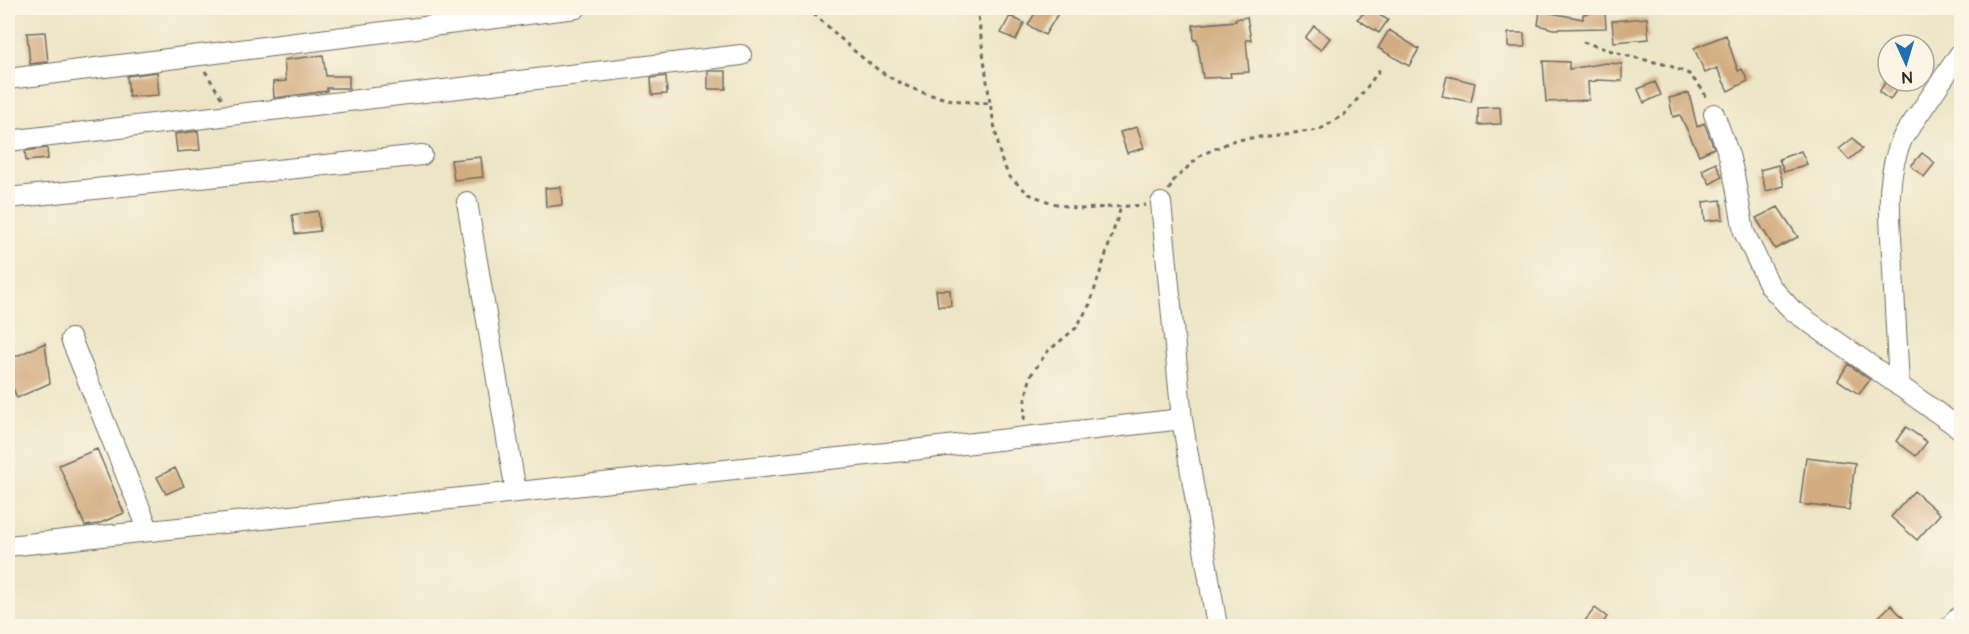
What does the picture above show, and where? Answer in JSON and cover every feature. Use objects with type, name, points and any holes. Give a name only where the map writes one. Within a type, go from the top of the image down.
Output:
[{"type":"street","points":[[8,79],[576,8]]},
{"type":"street","points":[[1899,386],[1890,212],[1891,172],[1903,137],[1962,51]]},
{"type":"street","points":[[8,141],[741,55]]},
{"type":"street","points":[[1714,114],[1732,165],[1743,232],[1770,286],[1792,310],[1962,430]]},
{"type":"street","points":[[8,198],[422,155]]},
{"type":"street","points":[[467,202],[516,492]]},
{"type":"street","points":[[1161,203],[1182,419],[1217,627]]},
{"type":"street","points":[[71,339],[149,531]]},
{"type":"street","points":[[8,546],[1182,419]]},
{"type":"street","points":[[1950,627],[1962,615]]},
{"type":"path","points":[[806,8],[831,28],[857,54],[888,78],[923,94],[962,102],[990,103]]},
{"type":"path","points":[[977,8],[990,103],[1001,159],[1009,176],[1029,194],[1052,203],[1079,209],[1161,203],[1174,180],[1201,155],[1235,140],[1318,130],[1344,115],[1380,69]]},
{"type":"path","points":[[1583,42],[1628,56],[1668,64],[1689,74],[1703,90],[1714,114]]},
{"type":"path","points":[[199,55],[218,93],[233,114]]},
{"type":"path","points":[[1024,437],[1025,400],[1031,375],[1047,352],[1076,328],[1090,304],[1121,207]]},
{"type":"building","points":[[1038,8],[1051,8],[1059,12],[1045,35],[1028,25]]},
{"type":"building","points":[[1369,9],[1388,20],[1379,33],[1357,19]]},
{"type":"building","points":[[1540,11],[1583,19],[1583,14],[1605,12],[1606,28],[1553,29],[1538,25]]},
{"type":"building","points":[[1010,16],[1024,23],[1016,40],[1001,33]]},
{"type":"building","points":[[1247,17],[1251,40],[1246,40],[1249,72],[1230,73],[1231,77],[1203,78],[1193,25],[1236,21],[1235,19]]},
{"type":"building","points":[[1647,18],[1649,39],[1614,42],[1612,21]]},
{"type":"building","points":[[1314,26],[1330,38],[1321,50],[1305,38]]},
{"type":"building","points":[[1389,30],[1419,49],[1409,66],[1378,48]]},
{"type":"building","points":[[45,32],[48,62],[30,64],[27,33]]},
{"type":"building","points":[[1508,33],[1524,33],[1525,47],[1508,47]]},
{"type":"building","points":[[1726,35],[1738,71],[1742,69],[1748,81],[1728,91],[1717,68],[1705,73],[1694,48]]},
{"type":"building","points":[[323,55],[326,76],[349,76],[349,88],[327,88],[327,91],[274,98],[273,82],[286,81],[284,60]]},
{"type":"building","points":[[1543,61],[1569,62],[1569,69],[1606,63],[1622,64],[1622,81],[1588,82],[1589,100],[1546,102]]},
{"type":"building","points":[[708,71],[726,71],[726,89],[708,89]]},
{"type":"building","points":[[157,72],[159,95],[129,97],[127,76]]},
{"type":"building","points":[[666,76],[667,94],[652,95],[651,78]]},
{"type":"building","points":[[1447,76],[1475,83],[1471,102],[1442,96]]},
{"type":"building","points":[[1655,82],[1661,95],[1644,103],[1638,89]]},
{"type":"building","points":[[1689,93],[1697,127],[1704,123],[1714,148],[1699,155],[1680,115],[1673,117],[1669,98]]},
{"type":"building","points":[[1880,93],[1894,93],[1890,100]]},
{"type":"building","points":[[1500,107],[1501,124],[1478,125],[1478,108]]},
{"type":"building","points":[[1137,127],[1144,148],[1127,153],[1120,132]]},
{"type":"building","points":[[198,131],[200,150],[177,152],[175,134]]},
{"type":"building","points":[[1853,138],[1862,149],[1849,160],[1839,149]]},
{"type":"building","points":[[47,148],[48,159],[26,161],[25,151]]},
{"type":"building","points":[[1801,151],[1807,164],[1784,172],[1779,159]]},
{"type":"building","points":[[1922,153],[1935,163],[1924,177],[1911,166]]},
{"type":"building","points":[[481,157],[483,177],[454,180],[451,160]]},
{"type":"building","points":[[1716,163],[1722,177],[1710,184],[1702,170]]},
{"type":"building","points":[[1778,165],[1784,186],[1766,191],[1760,170]]},
{"type":"building","points":[[561,187],[562,205],[546,207],[545,188]]},
{"type":"building","points":[[1721,200],[1723,219],[1705,221],[1703,202]]},
{"type":"building","points":[[1778,207],[1798,237],[1775,249],[1756,218]]},
{"type":"building","points":[[318,211],[320,231],[295,234],[292,215]]},
{"type":"building","points":[[936,290],[950,290],[951,306],[938,306]]},
{"type":"building","points":[[45,343],[50,383],[17,398],[8,376],[8,360]]},
{"type":"building","points":[[1848,364],[1870,380],[1859,394],[1838,380]]},
{"type":"building","points":[[1906,427],[1927,442],[1916,456],[1896,441]]},
{"type":"building","points":[[97,449],[124,513],[98,524],[85,526],[59,465]]},
{"type":"building","points":[[1806,457],[1855,463],[1849,510],[1800,504]]},
{"type":"building","points":[[175,468],[184,486],[166,494],[157,477]]},
{"type":"building","points":[[1914,491],[1940,514],[1917,540],[1891,517]]},
{"type":"building","points":[[1891,605],[1912,627],[1868,627]]},
{"type":"building","points":[[1595,608],[1607,617],[1600,627],[1580,627]]}]
